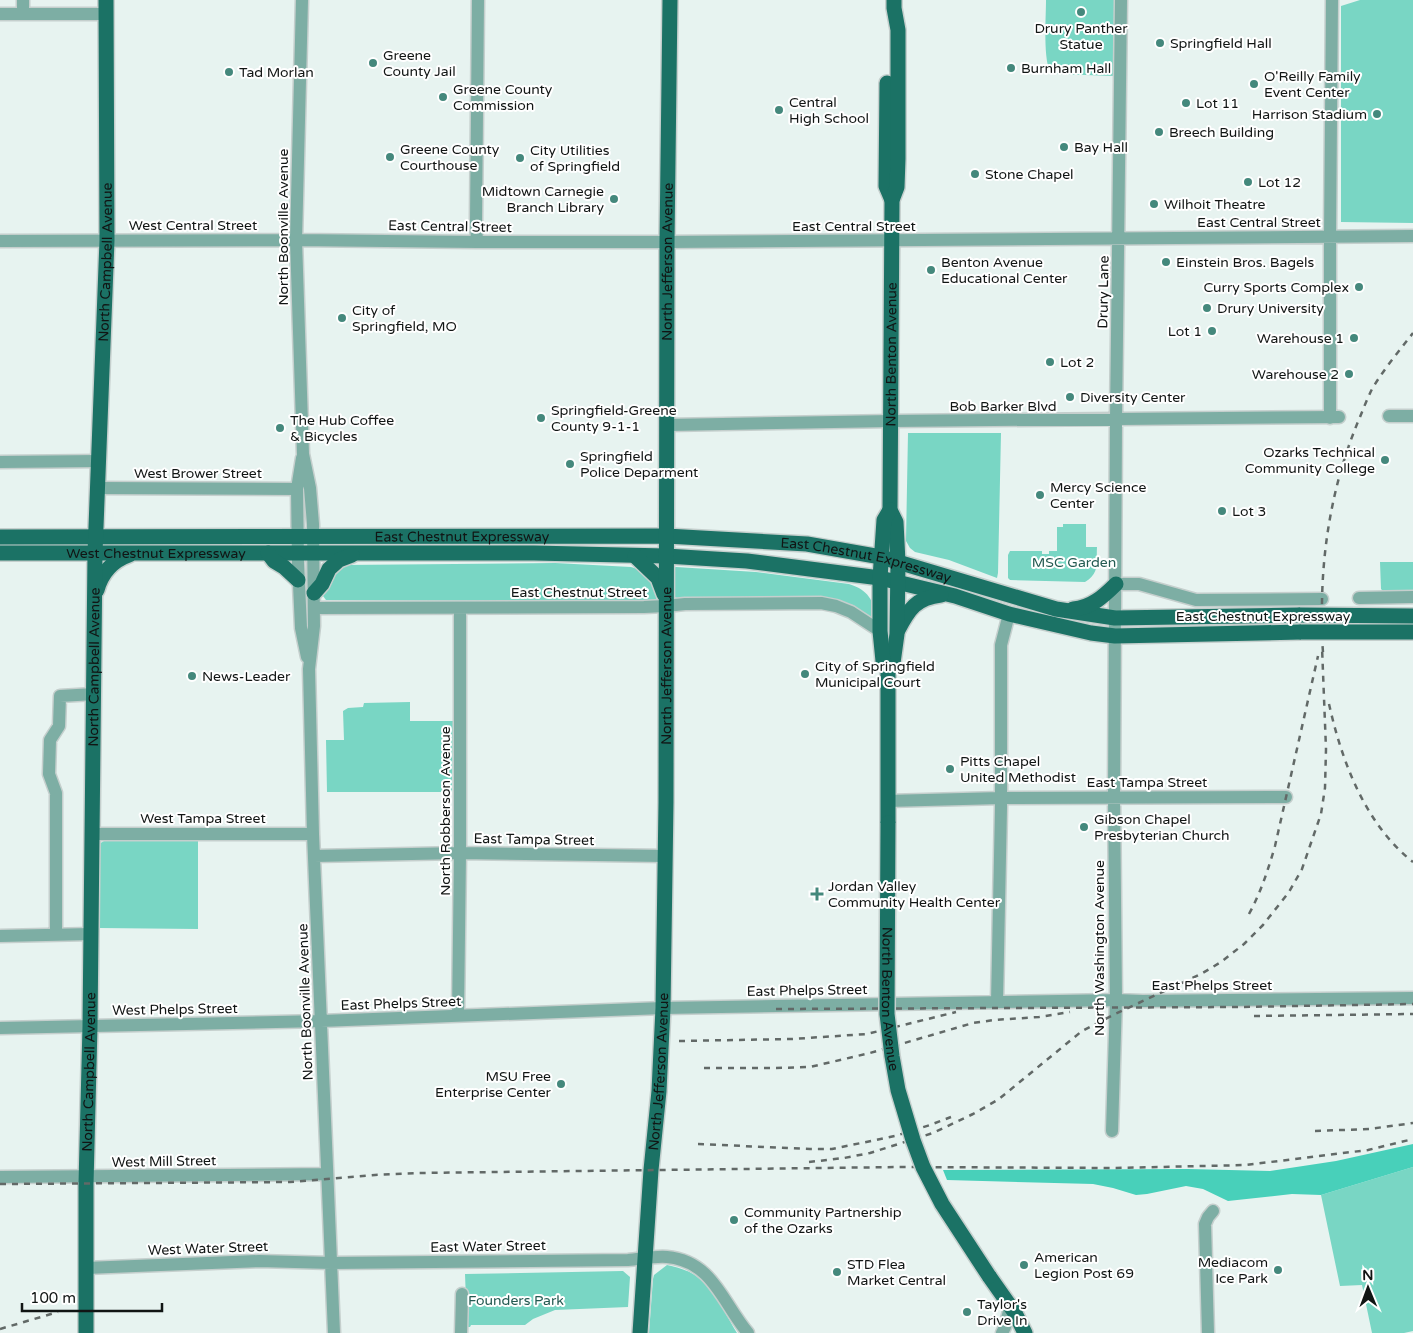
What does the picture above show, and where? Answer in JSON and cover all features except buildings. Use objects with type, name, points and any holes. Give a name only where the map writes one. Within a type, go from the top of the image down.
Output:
[{"type":"main road","name":"North Jefferson Avenue","points":[[640,1333],[644,1259],[659,1091],[663,1008],[670,0]]},
{"type":"main road","name":"North Benton Avenue","points":[[888,669],[893,663],[896,634],[898,562],[896,522],[890,510],[892,200],[897,187],[898,160],[898,30],[894,4]]},
{"type":"main road","name":"North Campbell Avenue","points":[[86,1333],[95,553],[107,240],[106,7]]},
{"type":"main road","name":"North Benton Avenue","points":[[890,510],[884,520],[880,578],[880,631],[883,661],[888,669],[887,1014],[894,1073],[923,1167],[942,1204],[1015,1313],[1026,1333]]},
{"type":"main road","name":"East Chestnut Expressway","points":[[305,537],[666,536],[807,544],[881,557],[1056,610],[1115,618],[1300,615],[1413,616]]},
{"type":"main road","name":"West Chestnut Expressway","points":[[0,537],[305,537]]},
{"type":"main road","name":"West Chestnut Expressway","points":[[0,553],[306,553]]},
{"type":"main road","points":[[95,596],[102,576],[111,565],[122,558],[136,553]]},
{"type":"main road","points":[[268,553],[274,561],[284,567],[298,580]]},
{"type":"main road","name":"East Chestnut Expressway","points":[[306,553],[534,553],[666,556],[747,561],[880,578],[948,594],[1008,614],[1091,633],[1115,636],[1301,632],[1413,632]]},
{"type":"main road","points":[[314,601],[329,568],[339,560],[358,553]]},
{"type":"main road","points":[[635,556],[658,578],[666,603]]},
{"type":"main road","points":[[1056,610],[1080,608],[1101,599],[1116,584]]},
{"type":"main road","points":[[896,634],[915,604],[932,596],[948,594]]},
{"type":"street","points":[[23,0],[23,14]]},
{"type":"street","name":"North Boonville Avenue","points":[[302,0],[296,240],[303,454],[310,488],[305,537]]},
{"type":"street","points":[[477,242],[478,0]]},
{"type":"street","name":"Drury Lane","points":[[1116,584],[1121,0]]},
{"type":"street","points":[[1330,237],[1332,0]]},
{"type":"street","points":[[0,14],[23,14],[106,7]]},
{"type":"street","name":"East Central Street","points":[[296,240],[667,242],[1413,236]]},
{"type":"street","name":"Bob Barker Blvd","points":[[667,425],[891,421],[1334,418],[1330,237]]},
{"type":"street","name":"West Central Street","points":[[0,241],[296,240]]},
{"type":"street","points":[[1389,416],[1413,416]]},
{"type":"street","name":"North Boonville Avenue","points":[[303,454],[297,489],[314,601],[314,626],[309,669],[313,834],[334,1333]]},
{"type":"street","points":[[0,462],[99,461]]},
{"type":"street","name":"West Brower Street","points":[[98,488],[297,489]]},
{"type":"street","name":"North Boonville Avenue","points":[[306,553],[298,580],[301,628],[309,669]]},
{"type":"street","points":[[1116,584],[1139,584],[1196,600],[1322,599]]},
{"type":"street","name":"North Washington Avenue","points":[[1112,1131],[1116,1000],[1114,797],[1116,584]]},
{"type":"street","points":[[1359,598],[1413,597]]},
{"type":"street","name":"East Chestnut Street","points":[[314,601],[460,608],[666,603],[821,603],[844,608],[880,631]]},
{"type":"street","name":"North Robberson Avenue","points":[[458,1015],[460,608]]},
{"type":"street","points":[[997,1002],[1001,798],[1001,645],[1008,614]]},
{"type":"street","points":[[56,935],[56,793],[48,774],[50,740],[59,726],[60,696],[94,694]]},
{"type":"street","name":"East Tampa Street","points":[[888,801],[1001,798],[1286,797]]},
{"type":"street","name":"West Tampa Street","points":[[92,834],[313,834]]},
{"type":"street","name":"East Tampa Street","points":[[314,856],[460,853],[665,856]]},
{"type":"street","points":[[0,936],[91,934]]},
{"type":"street","name":"East Phelps Street","points":[[321,1021],[663,1008],[1116,1000],[1413,998]]},
{"type":"street","name":"West Phelps Street","points":[[0,1028],[321,1021]]},
{"type":"street","name":"West Mill Street","points":[[0,1177],[328,1174]]},
{"type":"street","points":[[1208,1333],[1205,1224],[1208,1217],[1214,1211]]},
{"type":"street","name":"East Water Street","points":[[331,1263],[673,1258],[696,1268],[716,1285],[740,1324],[748,1333]]},
{"type":"street","name":"West Water Street","points":[[86,1268],[259,1261],[331,1263]]},
{"type":"street","points":[[461,1333],[462,1294]]},
{"type":"street","points":[[1002,1333],[1010,1307]]},
{"type":"green space","points":[[1046,0],[1114,0],[1115,76],[1056,74],[1050,72],[1046,57]]},
{"type":"green space","name":"Harrison Stadium","points":[[1360,0],[1413,0],[1413,223],[1341,222],[1341,6]]},
{"type":"green space","points":[[908,433],[1001,433],[997,578],[949,560],[915,552],[910,548],[906,541]]},
{"type":"green space","name":"MSC Garden","points":[[1063,524],[1086,524],[1086,547],[1097,547],[1096,567],[1090,579],[1085,582],[1010,580],[1008,578],[1008,555],[1010,551],[1042,551],[1042,554],[1049,554],[1049,551],[1057,551],[1057,527],[1063,527]]},
{"type":"green space","points":[[1380,562],[1413,562],[1413,591],[1383,591],[1381,589]]},
{"type":"green space","points":[[555,563],[631,567],[637,569],[646,575],[653,584],[656,601],[326,600],[323,596],[330,574],[344,565]]},
{"type":"green space","points":[[673,568],[756,572],[849,584],[861,589],[869,597],[874,606],[876,619],[869,621],[853,605],[822,596],[677,598],[673,595]]},
{"type":"green space","points":[[410,702],[410,721],[453,721],[452,792],[327,792],[326,740],[344,740],[343,711],[348,708],[363,707],[364,703]]},
{"type":"green space","points":[[104,841],[198,841],[198,929],[99,928],[99,844]]},
{"type":"green space","points":[[1413,1144],[1413,1167],[1321,1195],[1292,1194],[1228,1201],[1203,1189],[1186,1186],[1136,1195],[1093,1184],[947,1180],[943,1170],[1188,1169],[1270,1171],[1336,1161]]},
{"type":"green space","points":[[1413,1167],[1413,1331],[1404,1333],[1372,1333],[1362,1285],[1340,1286],[1321,1195]]},
{"type":"green space","points":[[667,1265],[680,1268],[700,1279],[718,1300],[737,1333],[649,1333],[654,1275]]},
{"type":"green space","name":"Founders Park","points":[[623,1271],[630,1277],[628,1307],[555,1310],[533,1319],[525,1325],[471,1325],[467,1327],[465,1274]]},
{"type":"railway","points":[[1323,652],[1322,592],[1326,541],[1330,515],[1343,465],[1372,389],[1413,333]]},
{"type":"railway","points":[[809,1162],[870,1153],[933,1133],[973,1114],[999,1099],[1082,1031],[1201,974],[1221,962],[1244,944],[1263,925],[1289,892],[1302,869],[1321,814],[1325,788],[1326,749],[1322,647]]},
{"type":"railway","points":[[1249,914],[1264,881],[1275,846],[1318,656]]},
{"type":"railway","points":[[1329,704],[1341,748],[1358,791],[1381,829],[1396,847],[1413,862]]},
{"type":"railway","points":[[776,1009],[1238,1007],[1413,1004]]},
{"type":"railway","points":[[679,1041],[792,1039],[867,1034],[956,1012]]},
{"type":"railway","points":[[704,1068],[810,1067],[870,1053],[973,1023],[1070,1012]]},
{"type":"railway","points":[[1254,1016],[1413,1014]]},
{"type":"railway","points":[[698,1144],[832,1149],[895,1136],[951,1117]]},
{"type":"railway","points":[[1315,1131],[1369,1129],[1413,1123]]},
{"type":"railway","points":[[0,1184],[290,1182],[417,1173],[902,1167],[1116,1168],[1246,1165],[1368,1150],[1413,1139]]},
{"type":"railway","points":[[0,1329],[58,1312]]},
{"type":"place","name":"Drury Panther Statue","points":[[1081,12]]},
{"type":"place","name":"Springfield Hall","points":[[1160,43]]},
{"type":"place","name":"Greene County Jail","points":[[373,63]]},
{"type":"place","name":"Burnham Hall","points":[[1011,68]]},
{"type":"place","name":"Tad Morlan","points":[[229,72]]},
{"type":"place","name":"O'Reilly Family Event Center","points":[[1254,84]]},
{"type":"place","name":"Greene County Commission","points":[[443,97]]},
{"type":"place","name":"Lot 11","points":[[1186,103]]},
{"type":"place","name":"Central High School","points":[[779,110]]},
{"type":"place","name":"Harrison Stadium","points":[[1377,114]]},
{"type":"place","name":"Breech Building","points":[[1159,132]]},
{"type":"place","name":"Bay Hall","points":[[1064,147]]},
{"type":"place","name":"Greene County Courthouse","points":[[390,157]]},
{"type":"place","name":"City Utilities of Springfield","points":[[520,158]]},
{"type":"place","name":"Stone Chapel","points":[[975,174]]},
{"type":"place","name":"Lot 12","points":[[1248,182]]},
{"type":"place","name":"Midtown Carnegie Branch Library","points":[[614,199]]},
{"type":"place","name":"Wilhoit Theatre","points":[[1154,204]]},
{"type":"place","name":"Einstein Bros. Bagels","points":[[1166,262]]},
{"type":"place","name":"Benton Avenue Educational Center","points":[[931,270]]},
{"type":"place","name":"Curry Sports Complex","points":[[1359,287]]},
{"type":"place","name":"Drury University","points":[[1207,308]]},
{"type":"place","name":"City of Springfield, MO","points":[[342,318]]},
{"type":"place","name":"Lot 1","points":[[1212,331]]},
{"type":"place","name":"Warehouse 1","points":[[1354,338]]},
{"type":"place","name":"Lot 2","points":[[1050,362]]},
{"type":"place","name":"Warehouse 2","points":[[1349,374]]},
{"type":"place","name":"Diversity Center","points":[[1070,397]]},
{"type":"place","name":"Springfield-Greene County 9-1-1","points":[[541,418]]},
{"type":"place","name":"The Hub Coffee & Bicycles","points":[[280,428]]},
{"type":"place","name":"Ozarks Technical Community College","points":[[1385,460]]},
{"type":"place","name":"Springfield Police Deparment","points":[[570,464]]},
{"type":"place","name":"Mercy Science Center","points":[[1040,495]]},
{"type":"place","name":"Lot 3","points":[[1222,511]]},
{"type":"place","name":"City of Springfield Municipal Court","points":[[805,674]]},
{"type":"place","name":"News-Leader","points":[[192,676]]},
{"type":"place","name":"Pitts Chapel United Methodist","points":[[950,769]]},
{"type":"place","name":"Gibson Chapel Presbyterian Church","points":[[1084,827]]},
{"type":"place","name":"Jordan Valley Community Health Center","points":[[817,894]]},
{"type":"place","name":"MSU Free Enterprise Center","points":[[561,1084]]},
{"type":"place","name":"Community Partnership of the Ozarks","points":[[734,1220]]},
{"type":"place","name":"American Legion Post 69","points":[[1024,1265]]},
{"type":"place","name":"Mediacom Ice Park","points":[[1278,1270]]},
{"type":"place","name":"STD Flea Market Central","points":[[837,1272]]},
{"type":"place","name":"Taylor's Drive In","points":[[967,1312]]}]
